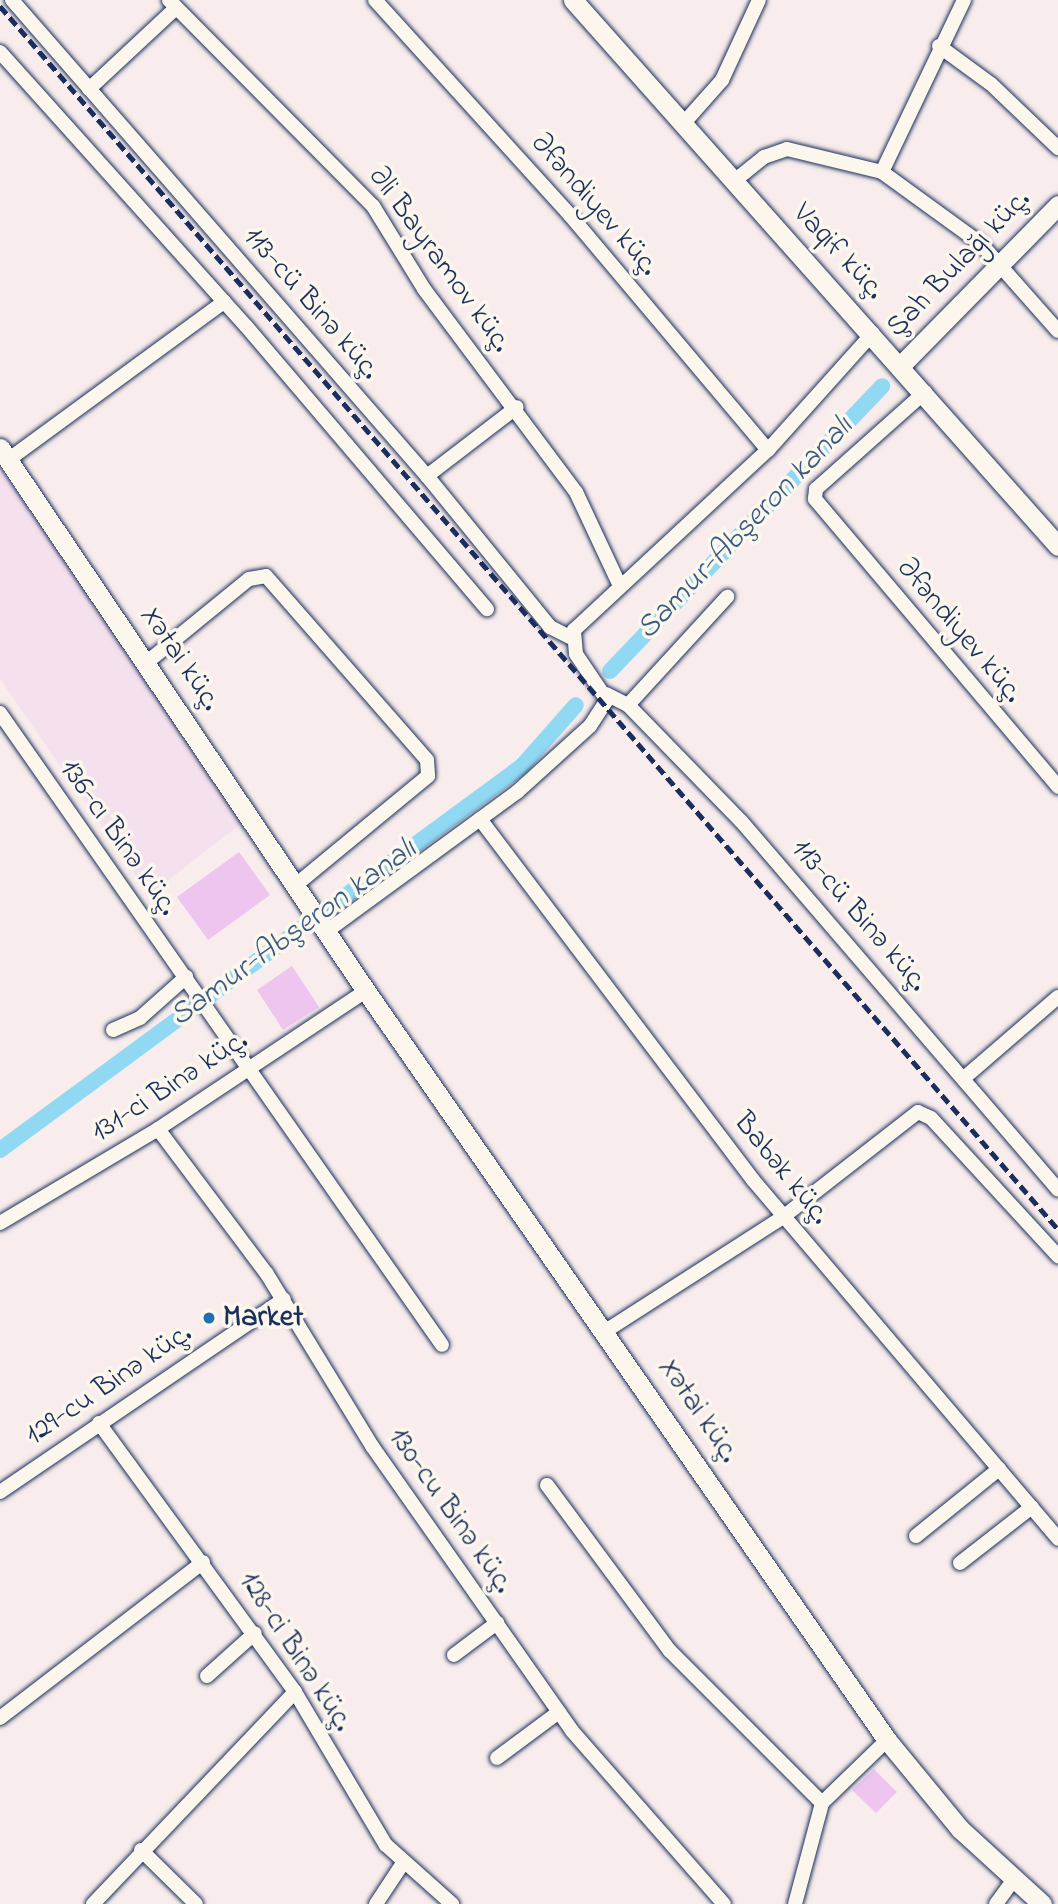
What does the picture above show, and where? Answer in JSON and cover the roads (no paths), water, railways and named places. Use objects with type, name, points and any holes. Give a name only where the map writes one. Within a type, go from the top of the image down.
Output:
[{"type":"street","name":"113-cü Binə küç.","points":[[12,0],[427,475],[550,626],[572,638]]},
{"type":"street","name":"Əfəndiyev küç.","points":[[375,0],[570,215],[768,450]]},
{"type":"street","name":"Vaqif küç.","points":[[573,0],[733,182],[902,364],[1058,546]]},
{"type":"street","points":[[683,124],[722,80],[759,0]]},
{"type":"street","points":[[881,172],[939,46],[964,0]]},
{"type":"street","points":[[89,89],[172,4]]},
{"type":"street","name":"Əli Bayramov küç.","points":[[172,4],[373,206],[424,289],[517,407],[587,509],[620,586]]},
{"type":"street","points":[[939,46],[991,84],[1058,148]]},
{"type":"street","points":[[2,60],[224,302],[487,609]]},
{"type":"street","points":[[733,182],[764,156],[787,149],[881,172],[981,244],[1058,331]]},
{"type":"street","name":"Şah Bulağı küç.","points":[[902,364],[1058,205]]},
{"type":"street","points":[[4,454],[224,302]]},
{"type":"street","points":[[327,931],[481,818],[584,732],[604,710],[606,694],[572,638],[620,586],[768,450],[873,333]]},
{"type":"street","name":"Əfəndiyev küç.","points":[[925,392],[816,489],[815,499],[1058,787]]},
{"type":"street","points":[[427,475],[517,407]]},
{"type":"street","name":"Xətai küç.","points":[[4,454],[366,991],[607,1330],[887,1740],[940,1807],[1042,1904]]},
{"type":"street","points":[[146,663],[249,579],[266,576],[427,760],[428,776],[296,885]]},
{"type":"street","points":[[628,705],[727,597]]},
{"type":"street","name":"113-cü Binə küç.","points":[[606,694],[628,705],[741,821],[1058,1189]]},
{"type":"street","name":"136-cı Binə küç.","points":[[0,713],[186,977],[213,1010],[442,1345]]},
{"type":"street","name":"Babək küç.","points":[[481,818],[783,1217],[1058,1539]]},
{"type":"street","points":[[113,1030],[139,1018],[186,977]]},
{"type":"street","name":"131-ci Binə küç.","points":[[0,1223],[159,1129],[251,1065],[366,991]]},
{"type":"street","points":[[964,1078],[1058,997]]},
{"type":"street","points":[[607,1330],[783,1217],[913,1114],[931,1118],[1058,1256]]},
{"type":"street","name":"130-cu Binə küç.","points":[[159,1129],[284,1299],[372,1446],[559,1712],[724,1904]]},
{"type":"street","name":"129-cu Binə küç.","points":[[0,1492],[284,1299]]},
{"type":"street","name":"128-ci Binə küç.","points":[[99,1423],[255,1633],[295,1692],[366,1816],[403,1863],[452,1904]]},
{"type":"street","points":[[916,1536],[999,1469]]},
{"type":"street","points":[[547,1485],[670,1651],[822,1803]]},
{"type":"street","points":[[960,1563],[1032,1507]]},
{"type":"street","points":[[0,1718],[203,1562]]},
{"type":"street","points":[[454,1655],[497,1623]]},
{"type":"street","points":[[207,1676],[255,1633]]},
{"type":"street","points":[[93,1904],[141,1850],[295,1692]]},
{"type":"street","points":[[497,1758],[559,1712]]},
{"type":"street","points":[[795,1904],[822,1803],[887,1740]]},
{"type":"street","points":[[141,1850],[196,1904]]},
{"type":"street","points":[[376,1904],[403,1863]]},
{"type":"street","points":[[996,1904],[1014,1879]]},
{"type":"waterway","name":"Samur-Abşeron kanalı","points":[[610,671],[882,386]]},
{"type":"waterway","name":"Samur-Abşeron kanalı","points":[[0,1150],[522,766],[576,705]]},
{"type":"railway","points":[[0,6],[1058,1229]]},
{"type":"place","name":"Market","points":[[209,1318]]}]
